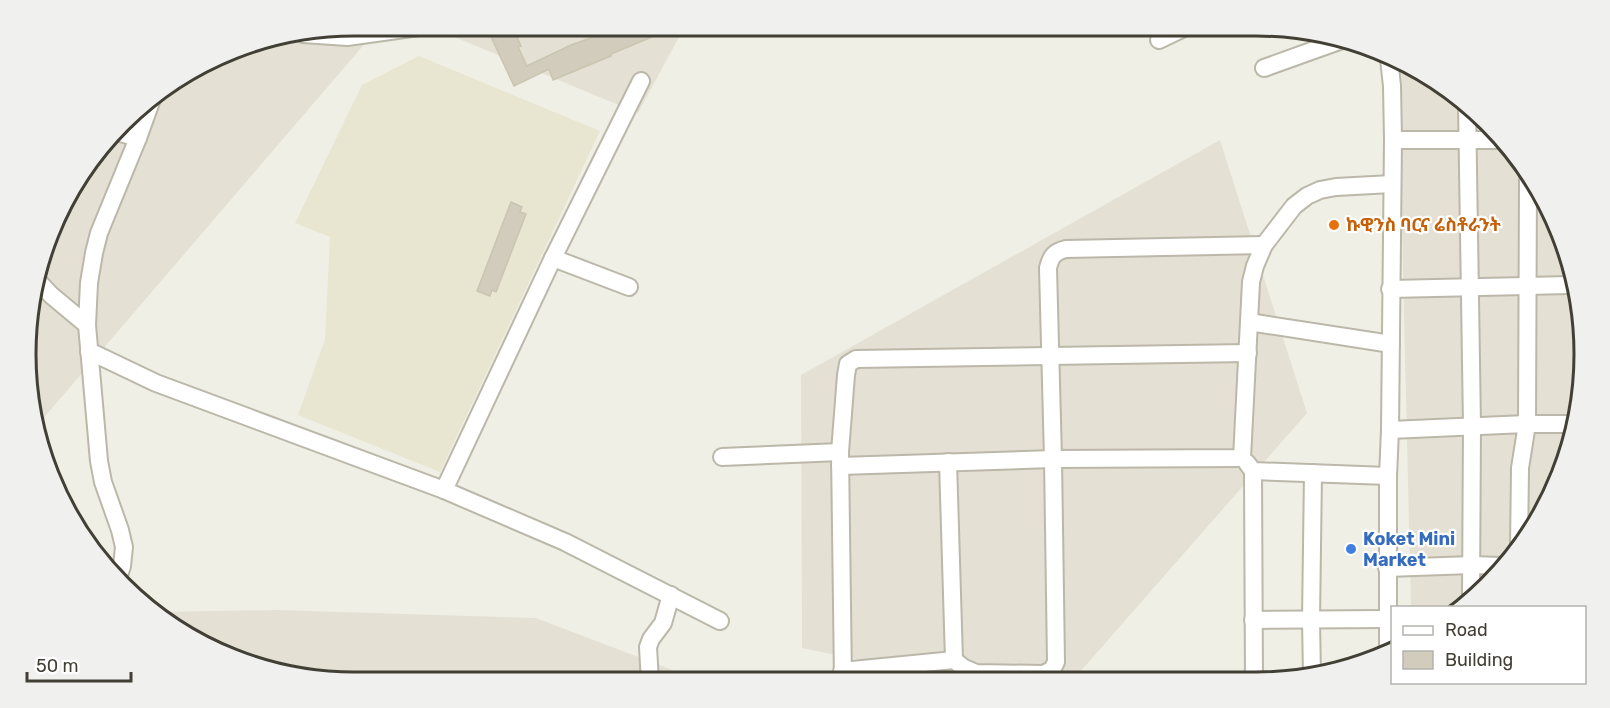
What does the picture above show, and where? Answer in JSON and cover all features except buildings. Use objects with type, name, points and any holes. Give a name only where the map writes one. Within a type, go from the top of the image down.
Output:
[{"type":"street","points":[[1159,40],[1167,36]]},
{"type":"street","points":[[1264,68],[1329,45]]},
{"type":"street","points":[[1388,643],[1393,140],[1390,66]]},
{"type":"street","points":[[444,489],[553,258],[641,81]]},
{"type":"street","points":[[121,570],[124,547],[103,482],[99,461],[87,326],[89,283],[99,233],[147,112]]},
{"type":"street","points":[[1467,116],[1472,426],[1471,588]]},
{"type":"street","points":[[124,134],[138,138]]},
{"type":"street","points":[[1393,140],[1491,140]]},
{"type":"street","points":[[1254,672],[1253,471],[1242,458],[1251,282],[1255,266],[1264,245],[1294,206],[1307,196],[1320,190],[1336,187],[1392,184]]},
{"type":"street","points":[[1519,532],[1520,468],[1527,424],[1528,190]]},
{"type":"street","points":[[1048,672],[1052,670],[1056,662],[1048,268],[1051,256],[1056,251],[1066,249],[1264,245]]},
{"type":"street","points":[[553,258],[629,287]]},
{"type":"street","points":[[1390,289],[1566,285]]},
{"type":"street","points":[[43,287],[87,326]]},
{"type":"street","points":[[1249,322],[1391,344]]},
{"type":"street","points":[[89,351],[156,383],[444,489],[565,542],[720,621]]},
{"type":"street","points":[[842,672],[840,459],[846,375],[849,364],[856,359],[1248,353]]},
{"type":"street","points":[[1390,430],[1566,424]]},
{"type":"street","points":[[722,457],[948,462],[1242,458]]},
{"type":"street","points":[[948,462],[954,660]]},
{"type":"street","points":[[1253,471],[1388,476]]},
{"type":"street","points":[[1312,667],[1313,473]]},
{"type":"street","points":[[1387,568],[1493,566]]},
{"type":"street","points":[[649,672],[648,647],[663,623],[671,596]]},
{"type":"street","points":[[1253,620],[1387,619]]},
{"type":"street","points":[[870,672],[954,660],[974,672]]},
{"type":"shaded area","points":[[371,36],[43,419],[36,354],[39,312],[47,272],[69,213],[90,177],[115,144],[160,102],[195,79],[232,60],[292,42],[333,37]]},
{"type":"shaded area","points":[[452,36],[680,36],[638,113]]},
{"type":"shaded area","points":[[419,56],[600,131],[440,472],[298,415],[325,339],[330,237],[295,223],[362,85]]},
{"type":"shaded area","points":[[1398,70],[1433,90],[1466,115],[1495,144],[1520,177],[1541,213],[1557,252],[1568,292],[1574,354],[1568,416],[1557,456],[1541,495],[1520,531],[1481,579],[1450,606],[1411,606]]},
{"type":"shaded area","points":[[1220,140],[1307,413],[1080,672],[919,672],[802,648],[801,375]]},
{"type":"shaded area","points":[[277,610],[536,618],[677,672],[354,672],[312,669],[272,661],[232,648],[168,612]]},
{"type":"place","name":"ኩዊንስ ባርና ሬስቶራንት","points":[[1334,225]]},
{"type":"place","name":"Koket Mini Market","points":[[1351,549]]}]
